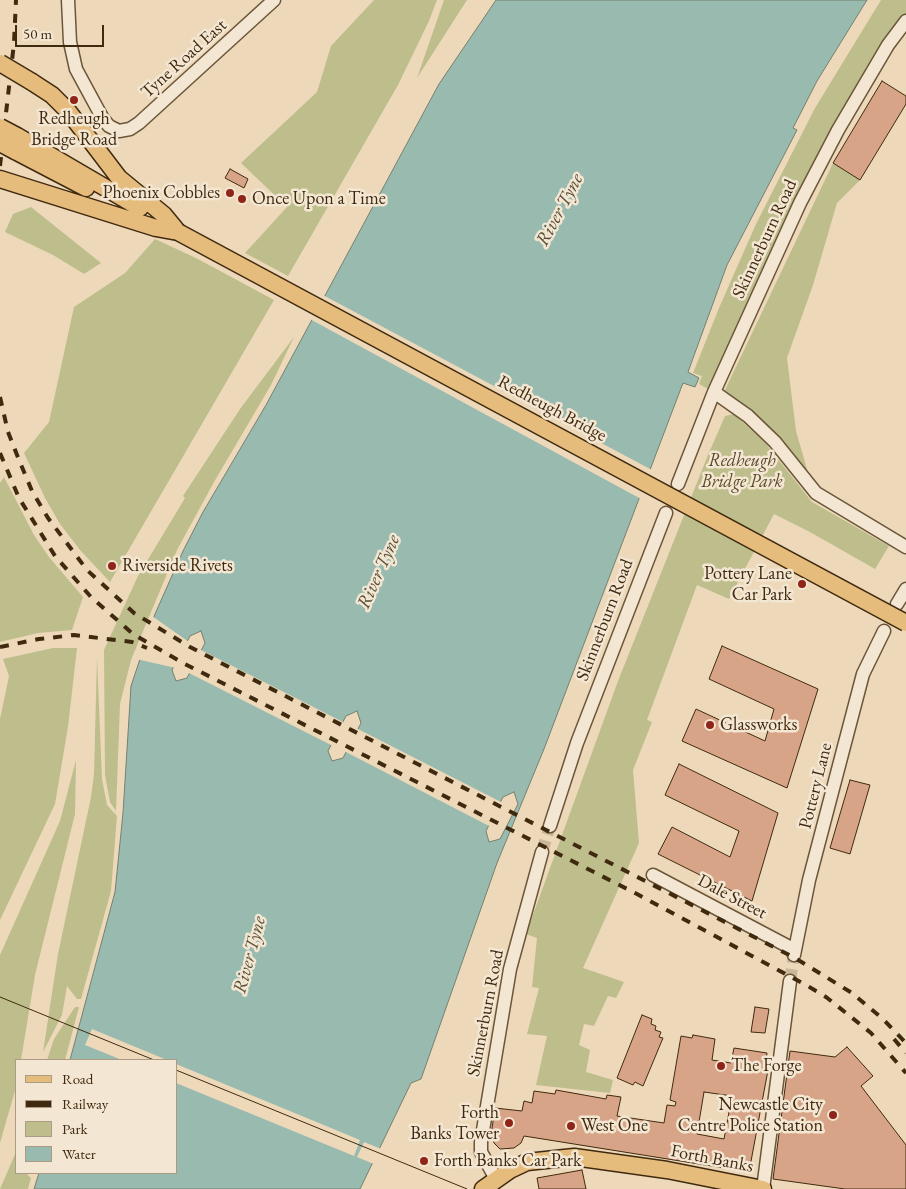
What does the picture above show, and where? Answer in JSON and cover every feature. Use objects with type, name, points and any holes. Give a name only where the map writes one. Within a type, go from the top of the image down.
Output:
[{"type":"main road","points":[[0,63],[52,95],[68,111],[114,172],[124,202],[156,228],[178,232]]},
{"type":"main road","points":[[0,127],[16,144],[178,232]]},
{"type":"main road","points":[[0,143],[16,144]]},
{"type":"main road","points":[[6,181],[124,202],[164,215],[178,232]]},
{"type":"main road","name":"Redheugh Bridge","points":[[178,232],[906,623]]},
{"type":"main road","name":"Forth Banks","points":[[483,1189],[496,1179],[527,1162],[574,1157],[667,1170],[763,1189]]},
{"type":"street","name":"Tyne Road East","points":[[68,0],[72,55],[81,81],[102,119],[118,131],[130,129],[139,123],[274,0]]},
{"type":"street","name":"Skinnerburn Road","points":[[678,484],[714,392],[800,203],[838,130],[888,45],[906,21]]},
{"type":"street","points":[[714,392],[748,416],[775,442],[816,493],[906,547]]},
{"type":"street","name":"Skinnerburn Road","points":[[550,826],[577,743],[666,513]]},
{"type":"street","points":[[898,604],[906,589]]},
{"type":"street","name":"Pottery Lane","points":[[794,952],[809,880],[863,674],[884,631]]},
{"type":"street","name":"Skinnerburn Road","points":[[496,1179],[481,1152],[480,1142],[510,970],[542,852]]},
{"type":"street","name":"Dale Street","points":[[653,876],[794,952]]},
{"type":"street","points":[[763,1189],[790,981]]},
{"type":"green space","points":[[374,0],[437,0],[398,85],[288,276],[245,253],[287,207],[241,163],[317,92],[331,46]]},
{"type":"green space","points":[[444,0],[467,0],[417,78]]},
{"type":"green space","points":[[881,0],[906,0],[906,21],[838,130],[714,392],[699,384],[702,376],[693,373],[719,308],[756,224],[815,108]]},
{"type":"green space","points":[[833,163],[860,180],[837,203],[813,285],[787,358],[796,431],[811,483],[724,392]]},
{"type":"green space","points":[[31,207],[101,263],[84,274],[53,255],[5,232],[13,214]]},
{"type":"green space","points":[[155,239],[196,258],[274,300],[110,582],[80,550],[60,524],[45,498],[24,453],[49,422],[74,307],[125,273]]},
{"type":"green space","points":[[294,337],[271,385],[214,482],[177,550],[131,660],[120,704],[116,811],[110,802],[105,775],[104,650],[138,576],[185,498],[183,496],[240,409]]},
{"type":"green space","name":"Redheugh Bridge Park","points":[[734,414],[766,444],[812,502],[889,546],[875,569],[774,514],[729,599],[697,585],[647,720],[652,722],[633,770],[639,843],[583,968],[624,982],[616,998],[608,996],[594,1026],[584,1024],[579,1045],[590,1050],[586,1072],[613,1080],[610,1093],[536,1085],[547,1036],[527,1034],[539,988],[532,987],[537,938],[526,934],[618,681],[708,455],[725,416]]},
{"type":"green space","points":[[4,477],[34,535],[49,557],[83,597],[72,630],[38,633],[0,642],[0,483]]},
{"type":"green space","points":[[53,648],[77,648],[68,727],[55,804],[0,920],[0,719],[9,676],[3,659]]},
{"type":"green space","points":[[97,657],[102,779],[107,805],[117,816],[111,891],[81,999],[77,999],[67,986],[62,1015],[43,1052],[58,954],[91,797],[94,774]]},
{"type":"green space","points":[[76,760],[75,814],[35,975],[21,1059],[15,1059],[15,1090],[0,1143],[0,955],[60,821]]},
{"type":"green space","points":[[75,1007],[79,1007],[65,1059],[47,1059],[54,1039]]},
{"type":"green space","points":[[15,1154],[15,1174],[27,1174],[31,1178],[28,1189],[0,1189]]},
{"type":"water","name":"River Tyne","points":[[496,0],[867,0],[817,81],[793,128],[797,130],[727,265],[688,372],[699,378],[695,387],[683,383],[544,749],[497,863],[421,1079],[411,1083],[360,1189],[34,1189],[39,1174],[178,1174],[178,1059],[70,1059],[115,892],[123,813],[131,686],[155,614],[183,551],[203,512],[266,405],[439,84]],"holes":[[[201,631],[205,643],[187,678],[176,681],[172,670],[190,636]],[[357,711],[361,723],[343,758],[332,761],[328,751],[346,716]],[[514,792],[518,804],[500,839],[489,842],[486,831],[503,797]]]},
{"type":"pier","points":[[321,294],[652,470],[641,499],[308,318]]},
{"type":"pier","points":[[152,616],[189,642],[176,668],[136,659]]},
{"type":"pier","points":[[199,649],[345,723],[333,746],[187,672]]},
{"type":"pier","points":[[356,728],[503,803],[491,827],[344,751]]},
{"type":"pier","points":[[92,1029],[165,1059],[120,1059],[85,1045]]},
{"type":"pier","points":[[178,1065],[360,1140],[354,1156],[178,1084]]},
{"type":"pier","points":[[364,1142],[384,1150],[376,1165],[357,1157]]},
{"type":"building","points":[[882,81],[906,96],[906,104],[860,180],[833,163]]},
{"type":"building","points":[[230,169],[248,179],[244,188],[225,178]]},
{"type":"building","name":"Glassworks","points":[[722,646],[818,689],[787,788],[682,741],[696,709],[765,741],[774,709],[709,679]]},
{"type":"building","name":"Glassworks","points":[[679,764],[778,813],[752,901],[658,854],[672,827],[730,857],[739,831],[665,795]]},
{"type":"building","points":[[850,780],[870,785],[850,854],[830,848]]},
{"type":"building","points":[[755,1007],[769,1009],[765,1033],[751,1032]]},
{"type":"building","points":[[642,1015],[652,1019],[651,1024],[656,1026],[655,1030],[661,1032],[659,1037],[663,1038],[643,1086],[635,1082],[633,1085],[617,1078]]},
{"type":"building","points":[[693,1035],[715,1039],[712,1060],[731,1063],[734,1048],[767,1053],[765,1069],[768,1070],[749,1172],[524,1136],[521,1143],[514,1148],[500,1149],[494,1143],[491,1135],[495,1108],[522,1111],[524,1101],[532,1103],[534,1091],[555,1094],[556,1090],[606,1099],[607,1095],[621,1097],[617,1116],[664,1123],[667,1105],[675,1106],[676,1102],[670,1100],[681,1036],[692,1038]],"holes":[[[704,1092],[732,1096],[724,1139],[697,1134]]]},
{"type":"building","name":"Newcastle City Centre Police Station","points":[[847,1047],[873,1076],[861,1086],[906,1145],[906,1189],[845,1189],[773,1179],[790,1051],[835,1057]]},
{"type":"building","points":[[582,1170],[586,1189],[539,1189],[537,1178]]},
{"type":"tunnel","points":[[542,852],[550,826]]},
{"type":"tunnel","points":[[790,981],[794,955]]},
{"type":"tram line","points":[[0,997],[152,1059]]},
{"type":"tram line","points":[[178,1071],[467,1189]]},
{"type":"railway","points":[[0,166],[14,43],[16,0]]},
{"type":"railway","points":[[0,397],[8,432],[19,460],[32,491],[48,518],[87,570],[134,613],[190,647],[795,958],[852,993],[883,1019],[906,1043]]},
{"type":"railway","points":[[0,453],[19,498],[55,556],[91,597],[133,634],[183,663],[637,894],[806,985],[826,997],[871,1033],[906,1073]]},
{"type":"railway","points":[[0,647],[39,639],[74,635],[132,642],[147,648]]},
{"type":"railway","points":[[894,1039],[906,1053]]},
{"type":"place","name":"Redheugh Bridge Road","points":[[74,100]]},
{"type":"place","name":"Phoenix Cobbles","points":[[230,193]]},
{"type":"place","name":"Once Upon a Time","points":[[242,199]]},
{"type":"place","name":"Riverside Rivets","points":[[112,566]]},
{"type":"place","name":"Pottery Lane Car Park","points":[[802,584]]},
{"type":"place","name":"Glassworks","points":[[710,725]]},
{"type":"place","name":"The Forge","points":[[721,1066]]},
{"type":"place","name":"Newcastle City Centre Police Station","points":[[833,1115]]},
{"type":"place","name":"Forth Banks Tower","points":[[509,1123]]},
{"type":"place","name":"West One","points":[[571,1126]]},
{"type":"place","name":"Forth Banks Car Park","points":[[424,1161]]}]
